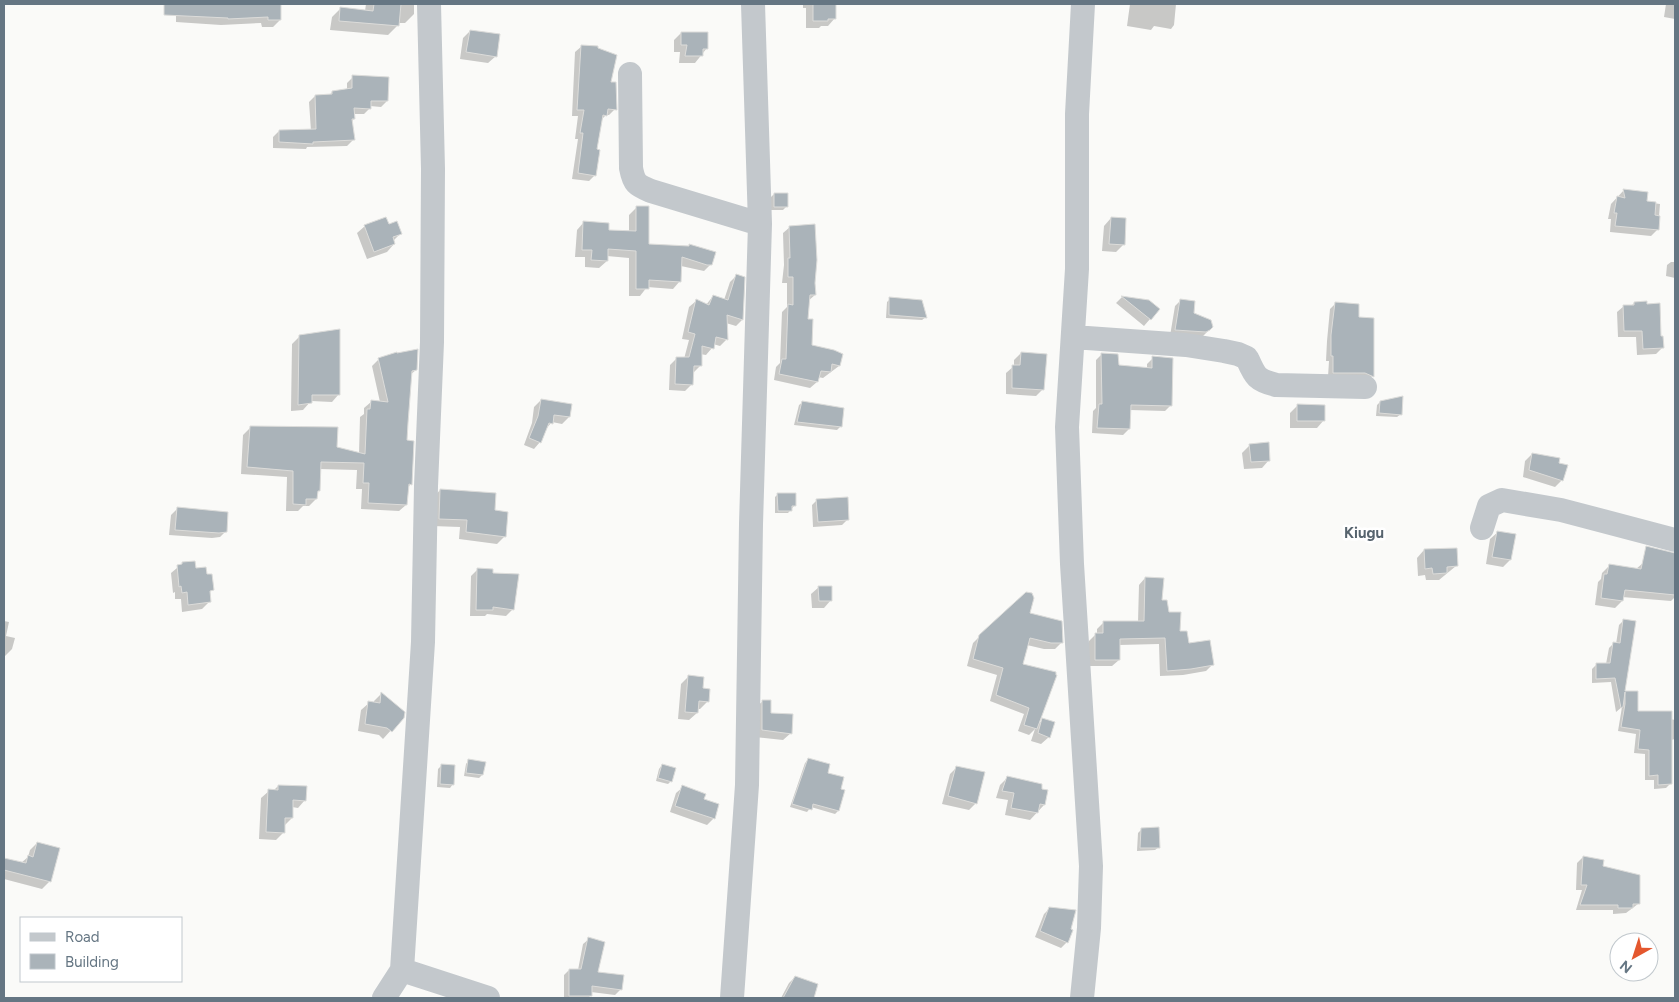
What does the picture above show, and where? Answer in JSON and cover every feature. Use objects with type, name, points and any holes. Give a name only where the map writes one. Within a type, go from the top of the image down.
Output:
[{"type":"street","points":[[384,998],[402,970],[423,642],[426,486],[432,342],[433,169],[429,4]]},
{"type":"street","points":[[732,998],[747,785],[751,524],[760,224],[752,4]]},
{"type":"street","points":[[1082,998],[1089,928],[1091,866],[1072,564],[1067,427],[1077,269],[1076,114],[1083,4]]},
{"type":"street","points":[[630,74],[631,168],[633,178],[638,186],[760,224]]},
{"type":"street","points":[[1073,336],[1186,345],[1238,354],[1247,358],[1255,375],[1263,382],[1276,385],[1365,387]]},
{"type":"street","points":[[1482,528],[1489,506],[1502,500],[1561,510],[1675,540]]},
{"type":"street","points":[[402,970],[488,998]]},
{"type":"building","points":[[164,4],[281,4],[281,20],[268,20],[268,17],[228,19],[164,15]]},
{"type":"building","points":[[374,4],[401,4],[399,26],[339,21],[340,7],[373,11]]},
{"type":"building","points":[[813,4],[836,4],[836,19],[813,21]]},
{"type":"building","points":[[470,30],[500,34],[497,57],[466,52]]},
{"type":"building","points":[[681,32],[708,32],[708,49],[703,49],[703,56],[685,56],[687,45],[681,45]]},
{"type":"building","points":[[581,45],[598,46],[598,48],[617,55],[611,82],[616,82],[617,110],[608,109],[607,116],[603,115],[597,149],[600,150],[596,176],[578,173],[583,133],[580,133],[584,110],[577,110]]},
{"type":"building","points":[[352,75],[389,77],[388,101],[371,101],[371,109],[354,108],[355,119],[352,119],[355,140],[313,142],[313,144],[279,142],[279,130],[316,129],[315,95],[332,94],[332,91],[352,88]]},
{"type":"building","points":[[1623,189],[1648,192],[1647,201],[1656,202],[1655,215],[1660,216],[1659,230],[1615,226],[1617,213],[1614,213],[1617,196],[1625,198]]},
{"type":"building","points":[[774,193],[788,193],[788,207],[774,207]]},
{"type":"building","points":[[636,206],[649,206],[649,244],[689,246],[689,244],[716,252],[712,265],[682,257],[681,282],[649,280],[649,289],[636,289],[636,251],[608,249],[608,261],[591,260],[592,250],[582,250],[583,221],[609,223],[609,230],[636,231]]},
{"type":"building","points":[[386,217],[389,224],[397,221],[402,234],[393,237],[395,244],[374,252],[364,225]]},
{"type":"building","points":[[1111,217],[1126,218],[1125,245],[1109,244]]},
{"type":"building","points":[[815,224],[816,295],[810,295],[808,319],[813,319],[812,345],[843,354],[840,366],[832,364],[831,372],[821,371],[818,382],[779,374],[782,359],[786,359],[788,304],[793,305],[793,277],[788,277],[788,258],[790,258],[789,226]]},
{"type":"building","points":[[736,274],[745,277],[743,320],[727,315],[728,340],[716,337],[714,349],[702,346],[702,366],[694,366],[693,385],[675,384],[676,357],[689,357],[695,334],[688,332],[696,299],[709,305],[713,295],[728,300]]},
{"type":"building","points":[[1121,296],[1149,300],[1160,309],[1151,320]]},
{"type":"building","points":[[889,297],[922,300],[927,318],[889,315]]},
{"type":"building","points":[[1180,299],[1195,301],[1194,313],[1211,320],[1213,327],[1206,332],[1175,330]]},
{"type":"building","points":[[1647,301],[1647,304],[1660,303],[1661,336],[1663,336],[1664,348],[1643,349],[1642,331],[1624,331],[1623,305],[1634,305],[1634,302]]},
{"type":"building","points":[[1335,302],[1359,304],[1359,317],[1374,318],[1374,377],[1365,373],[1333,373],[1331,335]]},
{"type":"building","points":[[340,329],[340,395],[312,395],[312,403],[298,405],[299,335]]},
{"type":"building","points":[[418,349],[417,370],[412,371],[408,423],[407,440],[414,441],[412,485],[409,484],[407,505],[368,503],[369,483],[363,483],[364,463],[321,462],[320,491],[318,491],[317,499],[306,499],[306,505],[293,504],[293,471],[247,467],[250,426],[338,427],[337,447],[365,454],[367,409],[370,409],[371,400],[388,402],[378,358],[397,352]]},
{"type":"building","points":[[1021,352],[1047,354],[1044,390],[1012,388],[1012,365],[1020,365]]},
{"type":"building","points":[[1101,353],[1118,354],[1119,365],[1152,368],[1152,356],[1173,358],[1172,406],[1131,405],[1130,429],[1097,428],[1099,404],[1102,404]]},
{"type":"building","points":[[1403,396],[1402,415],[1379,413],[1380,401]]},
{"type":"building","points":[[541,399],[572,404],[570,417],[554,415],[553,424],[549,423],[541,443],[529,438],[538,416]]},
{"type":"building","points":[[802,401],[844,408],[842,427],[797,422]]},
{"type":"building","points":[[1297,404],[1325,405],[1325,421],[1297,421]]},
{"type":"building","points":[[1269,442],[1270,461],[1251,462],[1249,444]]},
{"type":"building","points":[[1532,453],[1560,458],[1559,463],[1568,465],[1563,481],[1529,470]]},
{"type":"building","points":[[440,489],[496,493],[495,510],[508,512],[506,537],[466,532],[467,520],[439,519]]},
{"type":"building","points":[[777,493],[796,493],[796,506],[792,506],[792,511],[778,511]]},
{"type":"building","points":[[848,497],[849,520],[818,522],[816,499]]},
{"type":"building","points":[[177,507],[228,512],[227,532],[175,530]]},
{"type":"building","points":[[1497,531],[1516,534],[1511,560],[1492,557]]},
{"type":"building","points":[[1646,546],[1675,553],[1675,595],[1625,590],[1623,601],[1601,598],[1604,574],[1607,574],[1609,564],[1641,569]]},
{"type":"building","points":[[1457,548],[1458,566],[1447,567],[1447,573],[1433,574],[1432,568],[1425,569],[1424,549]]},
{"type":"building","points":[[195,561],[196,568],[206,567],[207,574],[212,574],[214,590],[210,591],[211,602],[188,605],[187,592],[182,593],[181,586],[179,587],[177,565],[182,564],[182,562]]},
{"type":"building","points":[[477,568],[493,569],[493,573],[519,574],[514,610],[493,607],[493,610],[476,610]]},
{"type":"building","points":[[1145,577],[1164,578],[1162,600],[1167,600],[1169,612],[1181,612],[1180,631],[1187,631],[1189,643],[1210,640],[1214,665],[1167,671],[1165,638],[1120,639],[1120,660],[1095,660],[1095,633],[1103,633],[1103,621],[1144,621]]},
{"type":"building","points":[[818,586],[832,586],[832,601],[819,601]]},
{"type":"building","points":[[1026,592],[1032,593],[1034,598],[1030,613],[1062,621],[1063,643],[1051,643],[1030,638],[1023,664],[1056,672],[1057,675],[1037,729],[1024,725],[1029,708],[996,695],[1003,668],[973,659],[979,635]]},
{"type":"building","points":[[1623,619],[1636,621],[1625,691],[1638,691],[1638,711],[1672,711],[1672,784],[1658,785],[1658,775],[1649,776],[1649,750],[1638,749],[1640,730],[1621,727],[1625,692],[1623,707],[1621,708],[1615,678],[1596,679],[1596,663],[1610,663],[1613,642],[1620,643]]},
{"type":"building","points":[[688,675],[704,677],[703,688],[710,689],[709,702],[699,701],[698,713],[685,712]]},
{"type":"building","points":[[381,692],[405,712],[404,718],[392,732],[387,728],[365,724],[368,701],[380,703]]},
{"type":"building","points":[[762,700],[771,700],[771,713],[793,714],[792,734],[762,730]]},
{"type":"building","points":[[1042,718],[1055,722],[1050,738],[1038,733]]},
{"type":"building","points":[[808,758],[830,764],[828,773],[844,777],[841,789],[845,790],[839,811],[813,804],[812,810],[792,804]]},
{"type":"building","points":[[468,759],[486,762],[483,775],[466,773]]},
{"type":"building","points":[[441,764],[455,765],[454,785],[440,784]]},
{"type":"building","points":[[662,764],[676,768],[672,782],[658,778]]},
{"type":"building","points":[[956,766],[985,772],[977,804],[948,796]]},
{"type":"building","points":[[1007,776],[1042,784],[1042,789],[1048,790],[1045,805],[1040,804],[1038,813],[1011,808],[1014,793],[1002,791]]},
{"type":"building","points":[[278,785],[307,786],[306,801],[293,800],[293,818],[285,818],[285,833],[266,832],[268,789],[278,790]]},
{"type":"building","points":[[682,785],[706,794],[704,799],[719,804],[715,819],[675,806]]},
{"type":"building","points":[[1159,827],[1160,848],[1140,848],[1141,828]]},
{"type":"building","points":[[37,842],[60,848],[51,882],[4,870],[4,858],[26,863],[28,855],[33,857]]},
{"type":"building","points":[[1583,856],[1604,860],[1603,866],[1640,875],[1640,904],[1633,904],[1633,908],[1618,908],[1618,905],[1580,905],[1587,885],[1581,885]]},
{"type":"building","points":[[1049,907],[1076,910],[1071,929],[1073,930],[1068,943],[1040,931]]},
{"type":"building","points":[[588,937],[605,942],[598,972],[624,975],[622,990],[592,986],[592,996],[569,996],[569,969],[581,969]]},
{"type":"building","points":[[795,976],[818,984],[814,998],[783,998]]},
{"type":"district","name":"Kiugu","points":[[1364,533]]}]
